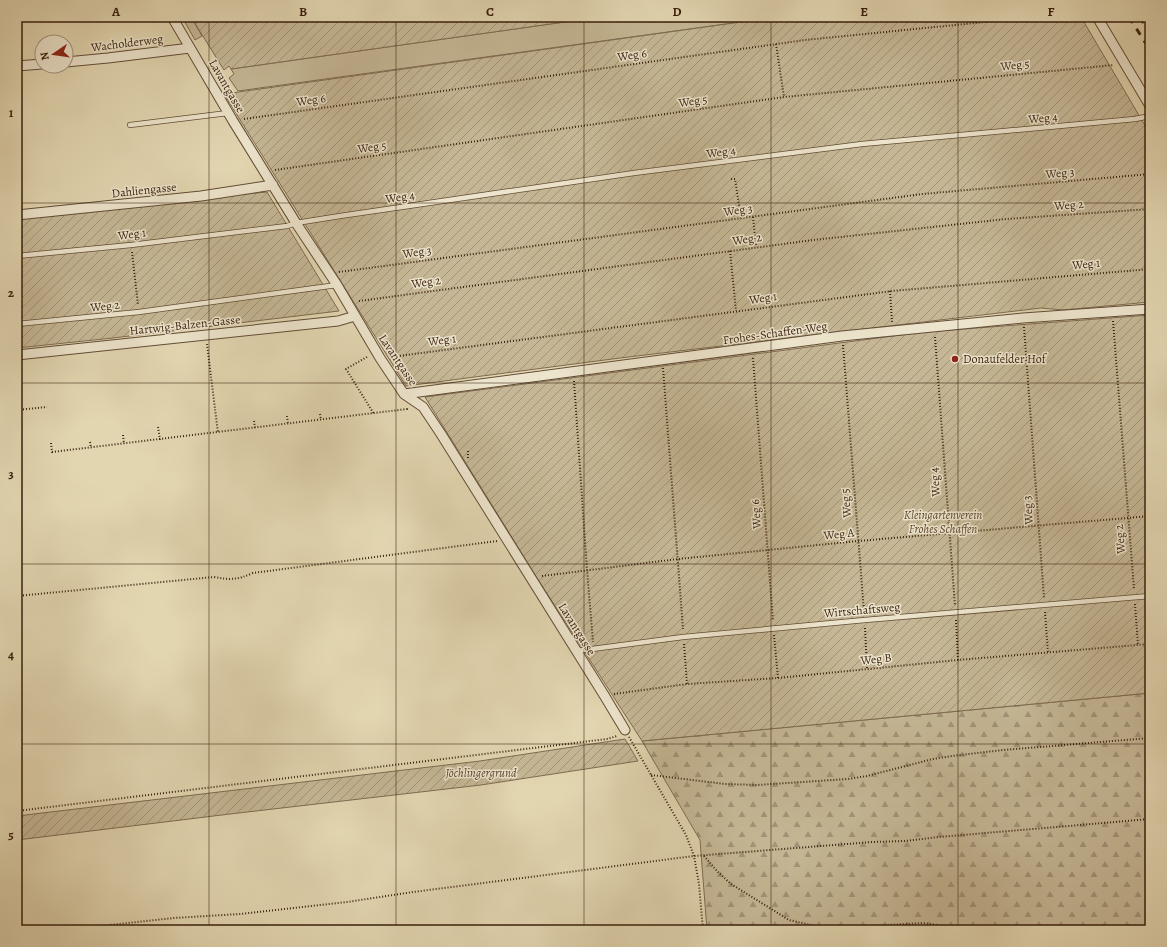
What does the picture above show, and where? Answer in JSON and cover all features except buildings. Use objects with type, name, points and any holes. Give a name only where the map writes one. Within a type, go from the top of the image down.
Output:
[{"type":"street","name":"Lavantgasse","points":[[172,17],[231,117],[296,223],[337,285],[378,355],[406,394],[423,407],[625,730]]},
{"type":"street","points":[[1097,17],[1150,106]]},
{"type":"street","name":"Wacholderweg","points":[[74,61],[190,48]]},
{"type":"street","points":[[17,66],[34,65]]},
{"type":"street","name":"Dahliengasse","points":[[17,215],[201,196],[273,185]]},
{"type":"street","name":"Frohes-Schaffen-Weg","points":[[406,394],[893,330],[1023,318],[1150,309]]},
{"type":"street","name":"Hartwig-Balzen-Gasse","points":[[17,355],[338,320],[355,316]]},
{"type":"lane","name":"Weg 4","points":[[296,223],[683,166],[862,144],[1135,120],[1150,116]]},
{"type":"lane","points":[[130,125],[231,117]]},
{"type":"lane","name":"Weg 1","points":[[17,256],[132,245],[287,226],[296,223]]},
{"type":"lane","name":"Weg 2","points":[[17,324],[139,312],[337,285]]},
{"type":"lane","name":"Wirtschaftsweg","points":[[576,651],[683,637],[1044,604],[1150,596]]},
{"type":"path","name":"Weg 6","points":[[231,117],[805,40],[1035,17]]},
{"type":"path","points":[[776,44],[784,97]]},
{"type":"path","name":"Weg 5","points":[[264,171],[784,97],[1125,64]]},
{"type":"path","name":"Weg 3","points":[[329,273],[922,194],[1150,174]]},
{"type":"path","points":[[731,179],[735,179],[741,218]]},
{"type":"path","name":"Weg 2","points":[[348,303],[813,240],[1006,219],[1150,209]]},
{"type":"path","points":[[753,216],[756,247]]},
{"type":"path","points":[[132,245],[139,312]]},
{"type":"path","points":[[730,251],[736,312]]},
{"type":"path","name":"Weg 1","points":[[378,355],[736,312],[890,291],[1150,269]]},
{"type":"path","points":[[890,291],[893,330]]},
{"type":"path","name":"Weg 2","points":[[1112,312],[1138,644]]},
{"type":"path","name":"Weg 3","points":[[1023,318],[1048,652]]},
{"type":"path","name":"Weg 4","points":[[934,326],[958,660]]},
{"type":"path","points":[[206,335],[218,433]]},
{"type":"path","name":"Weg 5","points":[[842,336],[867,669]]},
{"type":"path","name":"Weg 6","points":[[752,349],[778,678]]},
{"type":"path","points":[[374,414],[346,369],[378,355]]},
{"type":"path","points":[[663,360],[687,684]]},
{"type":"path","points":[[573,371],[594,649]]},
{"type":"path","points":[[51,443],[52,452],[407,410],[401,400],[406,394]]},
{"type":"path","points":[[17,410],[47,407]]},
{"type":"path","points":[[320,414],[320,420]]},
{"type":"path","points":[[288,416],[288,424]]},
{"type":"path","points":[[254,421],[255,428]]},
{"type":"path","points":[[158,427],[160,440]]},
{"type":"path","points":[[123,435],[124,444]]},
{"type":"path","points":[[90,442],[91,448]]},
{"type":"path","name":"Weg A","points":[[530,578],[678,559],[858,541],[1150,516]]},
{"type":"path","points":[[17,596],[214,577],[227,580],[239,579],[253,573],[507,540]]},
{"type":"path","name":"Weg B","points":[[604,695],[687,684],[778,678],[958,660],[1150,644]]},
{"type":"path","points":[[17,811],[607,739],[616,737],[625,730],[686,835],[694,856],[699,884],[703,930]]},
{"type":"path","points":[[651,775],[725,784],[757,785],[848,779],[867,776],[933,759],[1003,750],[1150,738]]},
{"type":"path","points":[[63,930],[174,918],[240,914],[346,902],[694,856],[872,842],[905,841],[1150,819]]},
{"type":"path","points":[[704,856],[731,884],[788,920],[820,927],[838,928],[922,923],[979,930]]},
{"type":"path","points":[[813,930],[820,927]]},
{"type":"green space","points":[[182,17],[191,17],[202,36],[195,40]]},
{"type":"green space","points":[[191,17],[600,17],[231,69],[229,66],[224,70]]},
{"type":"green space","points":[[600,17],[777,17],[238,91],[229,78],[234,74],[231,69]]},
{"type":"green space","points":[[777,17],[1081,17],[1150,134],[1150,302],[1063,310],[1041,308],[620,358],[406,386],[224,94]]},
{"type":"green space","points":[[267,192],[339,311],[17,348],[17,216]]},
{"type":"green space","name":"Kleingartenverein Frohes Schaffen","points":[[1150,315],[1150,693],[642,741],[539,581],[425,397],[924,332]]},
{"type":"green space","points":[[1150,693],[1150,930],[707,930],[700,840],[642,741]]},
{"type":"green space","name":"Jöchlingergrund","points":[[625,739],[638,761],[481,785],[17,840],[17,816],[480,761]]},
{"type":"railway","points":[[1129,17],[1150,50]]},
{"type":"railway","points":[[1140,17],[1150,33]]},
{"type":"place","name":"Donaufelder Hof","points":[[955,359]]}]
